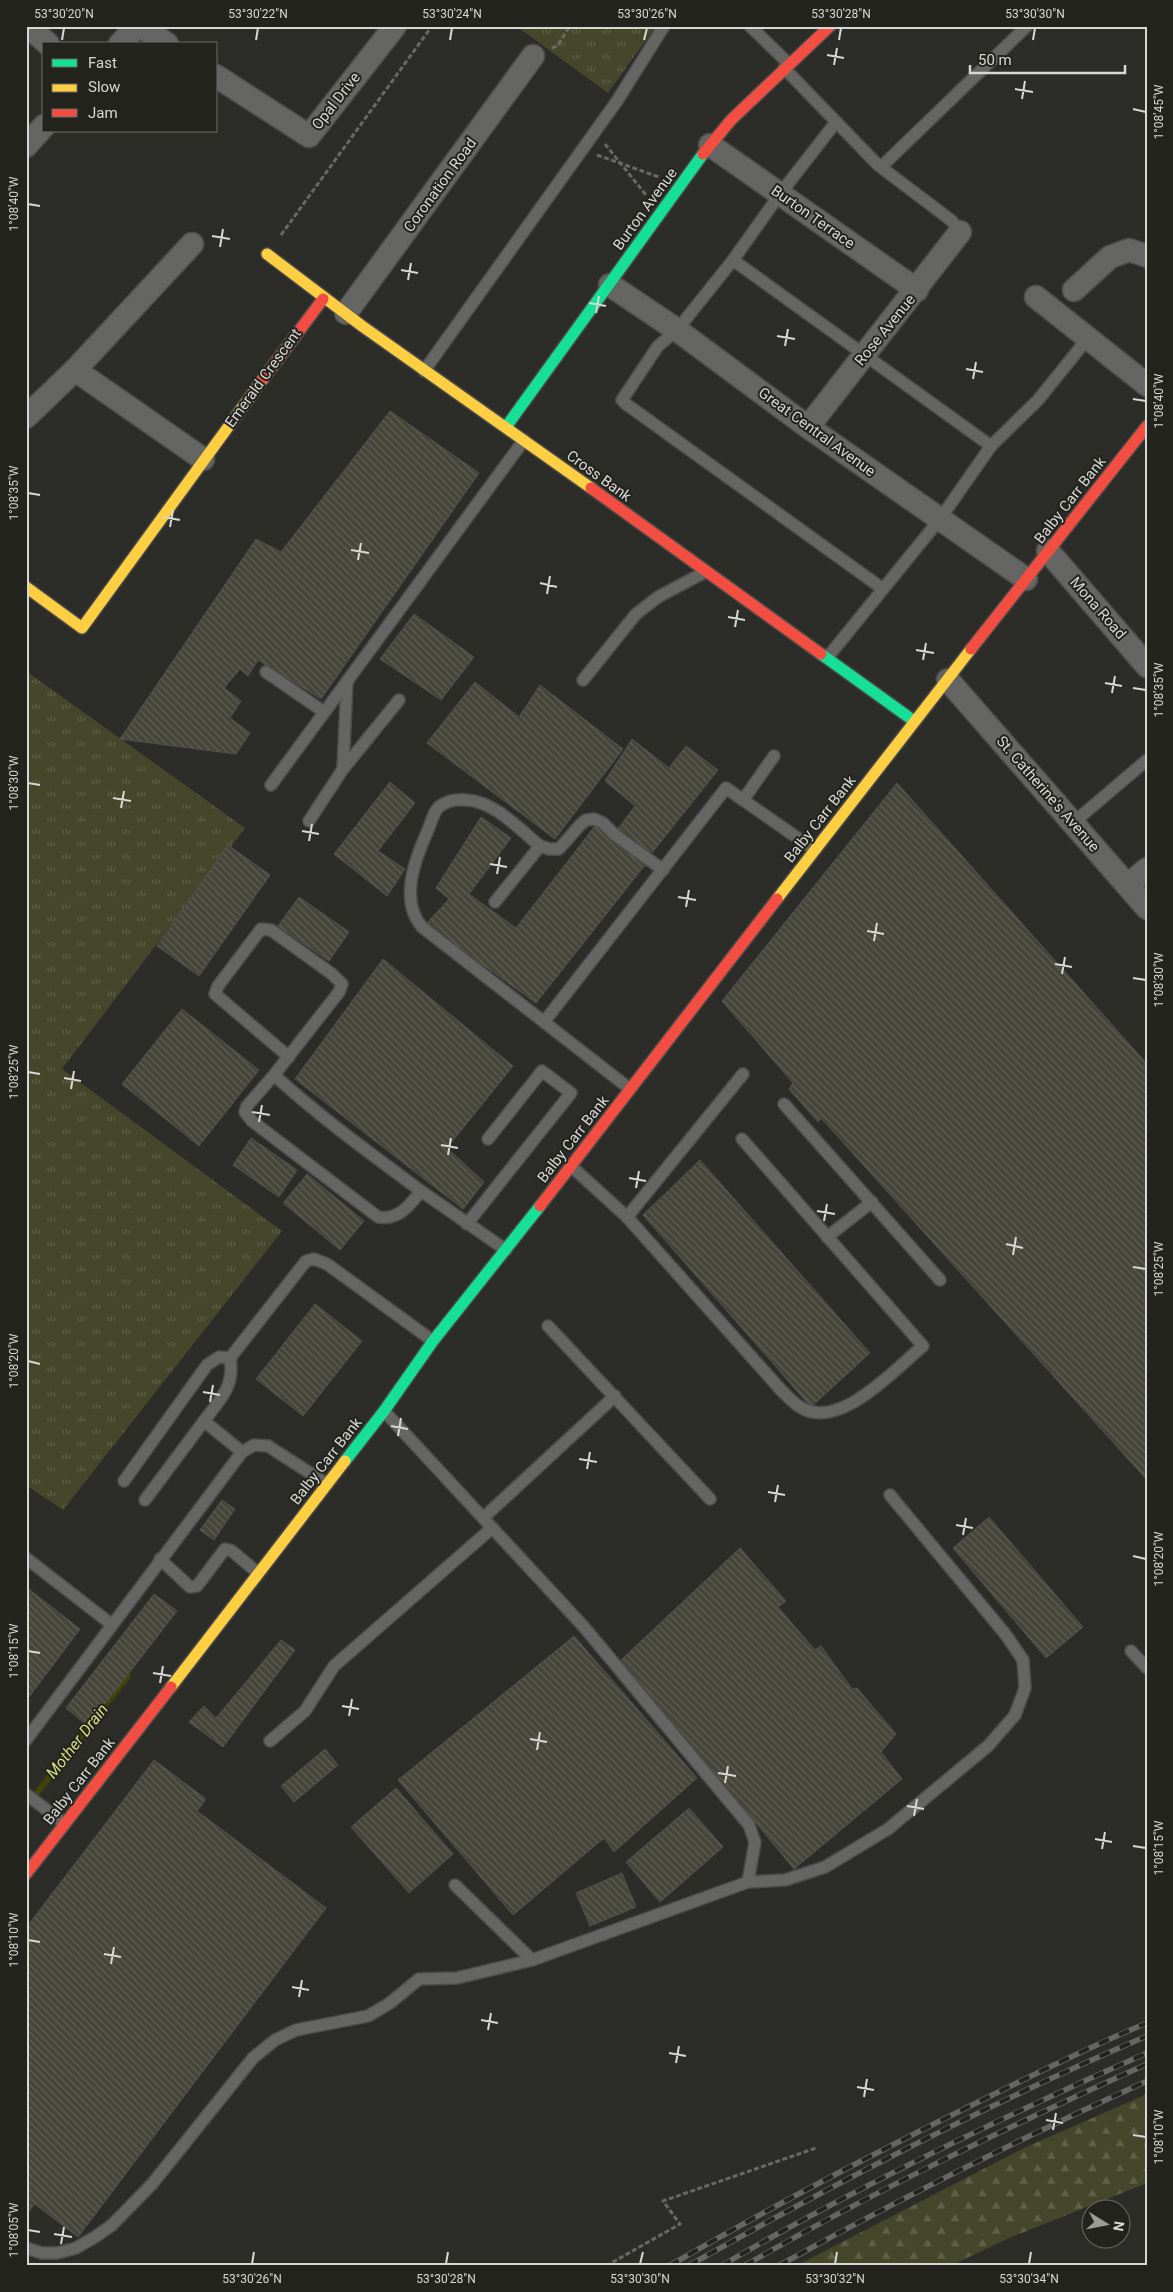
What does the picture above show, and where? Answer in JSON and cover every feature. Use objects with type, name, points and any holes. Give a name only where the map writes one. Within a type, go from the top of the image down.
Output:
[{"type":"street","points":[[28,26],[46,42]]},
{"type":"street","points":[[122,42],[139,26],[164,42]]},
{"type":"street","name":"Opal Drive","points":[[218,77],[309,136],[395,26]]},
{"type":"street","name":"Burton Avenue","points":[[506,427],[710,145],[731,120],[830,26]]},
{"type":"street","name":"Coronation Road","points":[[346,313],[533,56]]},
{"type":"street","points":[[26,146],[42,128]]},
{"type":"street","name":"Burton Terrace","points":[[710,145],[916,290]]},
{"type":"street","name":"Rose Avenue","points":[[808,427],[960,232]]},
{"type":"street","points":[[26,417],[75,370],[192,244]]},
{"type":"street","points":[[1074,290],[1110,257],[1130,250],[1147,256]]},
{"type":"street","name":"Cross Bank","points":[[267,254],[323,299],[346,313],[424,371],[506,427],[914,721]]},
{"type":"street","name":"Great Central Avenue","points":[[610,285],[677,330],[808,427],[1026,579]]},
{"type":"street","points":[[1036,297],[1147,385]]},
{"type":"street","name":"Emerald Crescent","points":[[26,587],[82,628],[203,459],[323,299]]},
{"type":"street","points":[[75,370],[203,459]]},
{"type":"street","name":"Balby Carr Bank","points":[[26,1874],[384,1411],[433,1341],[506,1250],[914,721],[1147,426]]},
{"type":"street","name":"Mona Road","points":[[1048,551],[1147,666]]},
{"type":"street","name":"St. Catherine's Avenue","points":[[948,680],[1074,822],[1147,908]]},
{"type":"street","points":[[1128,885],[1147,870]]},
{"type":"lane","points":[[424,371],[617,101],[664,26]]},
{"type":"lane","points":[[750,26],[836,122],[881,167],[952,221],[960,232]]},
{"type":"lane","points":[[881,167],[1027,26]]},
{"type":"lane","points":[[836,122],[780,194],[734,260],[677,330],[658,346],[622,400],[883,589]]},
{"type":"lane","points":[[734,260],[991,446]]},
{"type":"lane","points":[[827,658],[940,519],[991,446],[1038,400],[1088,338]]},
{"type":"lane","points":[[271,785],[524,440]]},
{"type":"lane","points":[[584,680],[636,614],[658,597],[707,572]]},
{"type":"lane","points":[[266,672],[324,712]]},
{"type":"lane","points":[[343,769],[347,681]]},
{"type":"lane","points":[[309,821],[343,769],[399,700]]},
{"type":"lane","points":[[743,800],[774,756]]},
{"type":"lane","points":[[1074,822],[1147,760]]},
{"type":"lane","points":[[544,1022],[726,788],[815,850]]},
{"type":"lane","points":[[630,1089],[422,927],[414,918],[410,896],[418,854],[438,807],[450,801],[466,800],[480,802],[493,809],[540,846],[549,849],[559,849],[580,825],[586,820],[594,819],[603,823],[614,834],[663,870]]},
{"type":"lane","points":[[496,902],[540,846]]},
{"type":"lane","points":[[289,1057],[215,994],[218,986],[261,929],[271,930],[332,974],[342,984],[339,992],[289,1057],[246,1106],[245,1112],[252,1121],[378,1216],[387,1218],[398,1215],[412,1203],[421,1191]]},
{"type":"lane","points":[[467,1224],[570,1093],[542,1071],[488,1139]]},
{"type":"lane","points":[[627,1217],[743,1074]]},
{"type":"lane","points":[[274,1075],[289,1090],[370,1153],[506,1250]]},
{"type":"lane","points":[[784,1104],[940,1280]]},
{"type":"lane","points":[[571,1166],[627,1217],[780,1389],[801,1408],[820,1413],[838,1410],[855,1403],[922,1346],[742,1139]]},
{"type":"lane","points":[[827,1237],[872,1202]]},
{"type":"lane","points":[[230,1358],[306,1261],[314,1259],[327,1264],[433,1341]]},
{"type":"lane","points":[[548,1326],[710,1499]]},
{"type":"lane","points":[[124,1481],[207,1366],[219,1357],[230,1358]]},
{"type":"lane","points":[[145,1500],[229,1388],[233,1372],[230,1358]]},
{"type":"lane","points":[[483,1518],[615,1396]]},
{"type":"lane","points":[[384,1411],[584,1627],[749,1825],[755,1842],[748,1882]]},
{"type":"lane","points":[[204,1421],[242,1452]]},
{"type":"lane","points":[[26,1740],[242,1452],[254,1445],[268,1446],[327,1484]]},
{"type":"lane","points":[[26,2248],[42,2253],[57,2253],[76,2248],[112,2225],[152,2184],[253,2058],[276,2040],[296,2030],[368,2016],[390,2003],[419,1979],[457,1978],[532,1960],[748,1882],[785,1880],[825,1867],[888,1829],[988,1746],[1015,1715],[1025,1688],[1024,1660],[1006,1635],[890,1495]]},
{"type":"lane","points":[[270,1741],[305,1711],[334,1666],[492,1528]]},
{"type":"lane","points":[[160,1560],[190,1587],[197,1586],[225,1548],[232,1550],[258,1573]]},
{"type":"lane","points":[[26,1558],[112,1624]]},
{"type":"lane","points":[[1131,1651],[1147,1668]]},
{"type":"lane","points":[[26,1794],[65,1824]]},
{"type":"lane","points":[[455,1885],[532,1960]]},
{"type":"path","points":[[267,254],[432,26]]},
{"type":"path","points":[[533,56],[556,46],[570,26]]},
{"type":"path","points":[[595,131],[660,213]]},
{"type":"path","points":[[582,150],[681,185]]},
{"type":"path","points":[[606,2266],[680,2224],[663,2201],[816,2148]]},
{"type":"green space","points":[[516,26],[656,26],[608,93]]},
{"type":"green space","points":[[26,671],[245,828],[62,1069],[282,1231],[63,1510],[26,1485]]},
{"type":"green space","points":[[1147,2094],[1147,2183],[1104,2200],[1080,2200],[1080,2210],[1009,2238],[950,2266],[796,2266],[1024,2148]]},
{"type":"building","points":[[390,411],[479,473],[321,699],[258,660],[248,676],[240,669],[224,688],[241,701],[230,718],[250,733],[236,754],[120,739],[256,539],[281,552]]},
{"type":"building","points":[[414,614],[474,657],[441,700],[380,659]]},
{"type":"building","points":[[475,682],[519,717],[540,685],[623,749],[555,839],[427,743]]},
{"type":"building","points":[[632,739],[669,768],[686,746],[718,770],[651,854],[617,830],[635,806],[605,781]]},
{"type":"building","points":[[390,782],[415,803],[378,851],[405,869],[387,896],[334,854]]},
{"type":"building","points":[[897,783],[1147,1064],[1147,1480],[821,1118],[818,1122],[789,1089],[793,1083],[722,1001]]},
{"type":"building","points":[[481,817],[511,838],[469,894],[516,928],[595,826],[645,865],[536,1003],[426,924],[449,899],[436,888]]},
{"type":"building","points":[[228,845],[270,875],[199,976],[157,946]]},
{"type":"building","points":[[299,897],[349,932],[329,961],[278,926]]},
{"type":"building","points":[[383,959],[513,1066],[447,1148],[484,1182],[463,1209],[295,1079]]},
{"type":"building","points":[[182,1009],[259,1070],[199,1146],[122,1084]]},
{"type":"building","points":[[251,1138],[297,1170],[279,1197],[233,1165]]},
{"type":"building","points":[[700,1160],[870,1353],[811,1407],[643,1215]]},
{"type":"building","points":[[307,1174],[364,1221],[340,1250],[283,1203]]},
{"type":"building","points":[[315,1304],[362,1341],[303,1416],[256,1379]]},
{"type":"building","points":[[222,1500],[235,1509],[214,1540],[200,1530]]},
{"type":"building","points":[[989,1517],[1083,1627],[1046,1658],[953,1548]]},
{"type":"building","points":[[740,1548],[786,1601],[778,1607],[815,1650],[821,1646],[852,1689],[857,1688],[896,1734],[881,1752],[902,1779],[794,1869],[621,1660]]},
{"type":"building","points":[[26,1587],[80,1629],[26,1701]]},
{"type":"building","points":[[154,1594],[177,1611],[88,1726],[66,1708]]},
{"type":"building","points":[[574,1636],[697,1778],[614,1852],[604,1838],[513,1915],[398,1780]]},
{"type":"building","points":[[281,1640],[295,1650],[223,1747],[189,1722],[204,1706],[216,1718]]},
{"type":"building","points":[[325,1749],[338,1765],[294,1802],[281,1786]]},
{"type":"building","points":[[154,1760],[206,1799],[197,1811],[326,1908],[78,2237],[35,2204],[26,2215],[26,1928]]},
{"type":"building","points":[[396,1788],[453,1854],[409,1893],[351,1827]]},
{"type":"building","points":[[689,1808],[723,1847],[660,1902],[626,1862]]},
{"type":"building","points":[[622,1873],[636,1907],[590,1926],[576,1893]]},
{"type":"waterway","name":"Mother Drain","points":[[26,1807],[128,1676]]},
{"type":"railway","points":[[669,2266],[780,2204],[892,2145],[1057,2064],[1147,2023]]},
{"type":"railway","points":[[688,2266],[800,2204],[914,2145],[1030,2088],[1147,2036]]},
{"type":"railway","points":[[721,2266],[878,2180],[1039,2102],[1147,2053]]},
{"type":"railway","points":[[744,2266],[893,2185],[1147,2064]]},
{"type":"railway","points":[[778,2266],[961,2170],[1147,2081]]},
{"type":"traffic: fast","points":[[506,427],[703,154]]},
{"type":"traffic: fast","points":[[821,654],[914,721]]},
{"type":"traffic: fast","points":[[345,1461],[384,1411],[433,1341],[540,1206]]},
{"type":"traffic: slow","points":[[267,254],[362,326],[591,488]]},
{"type":"traffic: slow","points":[[26,587],[82,628],[263,379]]},
{"type":"traffic: slow","points":[[777,899],[971,649]]},
{"type":"traffic: slow","points":[[171,1687],[345,1461]]},
{"type":"traffic: jam","points":[[703,154],[731,120],[830,26]]},
{"type":"traffic: jam","points":[[263,379],[323,299]]},
{"type":"traffic: jam","points":[[971,649],[1147,426]]},
{"type":"traffic: jam","points":[[591,488],[821,654]]},
{"type":"traffic: jam","points":[[540,1206],[777,899]]},
{"type":"traffic: jam","points":[[26,1874],[171,1687]]}]
